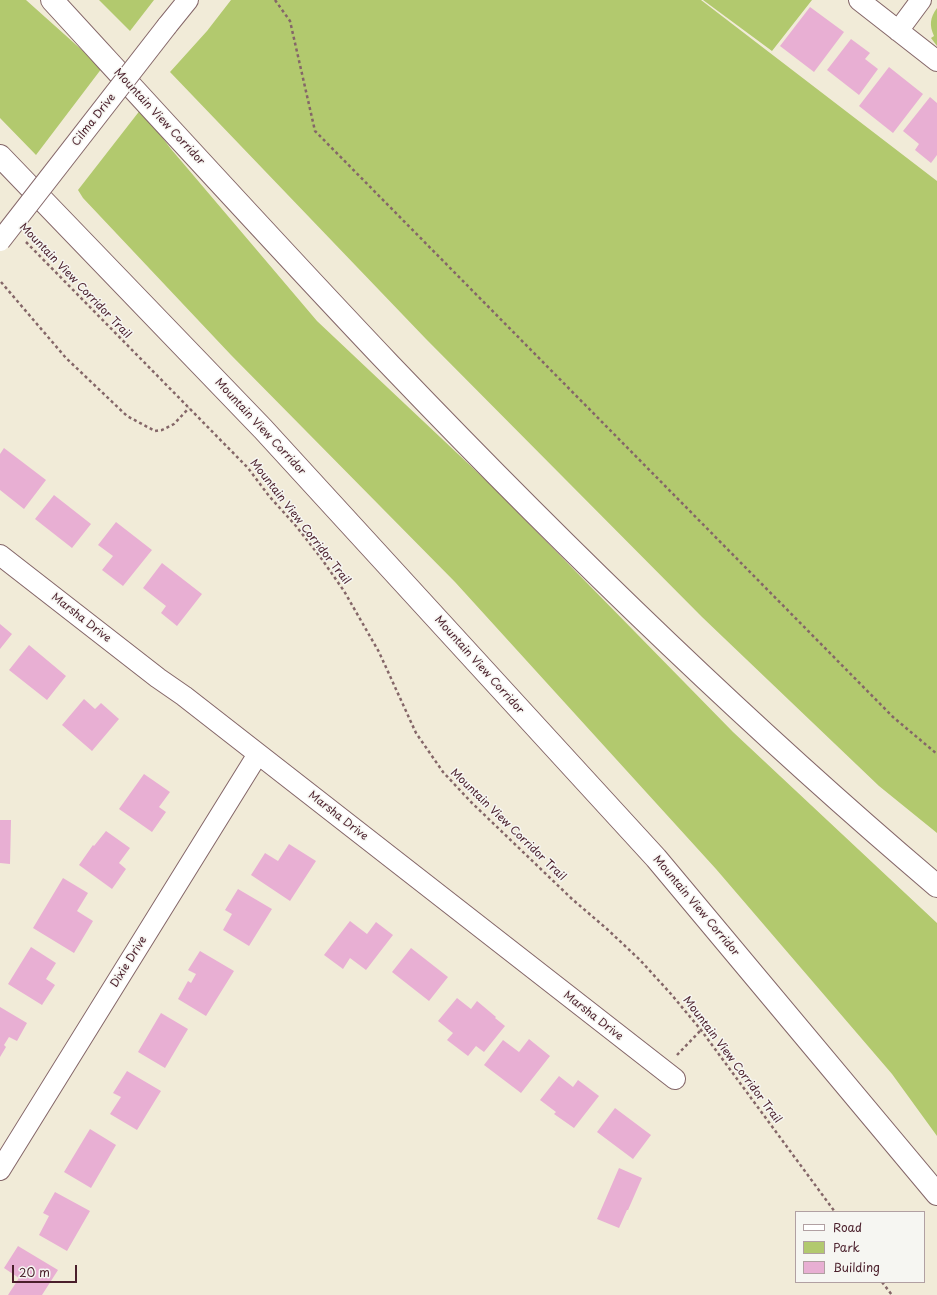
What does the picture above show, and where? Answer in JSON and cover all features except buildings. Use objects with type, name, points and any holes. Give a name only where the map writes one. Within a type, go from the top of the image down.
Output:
[{"type":"highway","name":"Mountain View Corridor","points":[[52,0],[390,365],[509,487],[630,606],[753,723],[825,789],[937,886]]},
{"type":"highway","name":"Mountain View Corridor","points":[[0,156],[263,428],[651,852],[937,1194]]},
{"type":"street","name":"Cilma Drive","points":[[0,241],[188,0]]},
{"type":"street","points":[[859,0],[937,61]]},
{"type":"street","points":[[898,31],[921,0]]},
{"type":"street","name":"Marsha Drive","points":[[0,554],[152,674],[184,696],[675,1080]]},
{"type":"street","name":"Dixie Drive","points":[[0,1170],[258,754]]},
{"type":"path","points":[[275,0],[290,21],[315,131],[893,717],[937,754]]},
{"type":"path","name":"Mountain View Corridor Trail","points":[[21,237],[248,468],[269,496],[296,526],[321,558],[344,591],[379,652],[416,733],[443,772],[471,802],[572,899],[640,960],[671,994],[701,1030],[834,1211]]},
{"type":"path","points":[[1,282],[66,358],[127,416],[155,431],[162,430],[174,424],[189,408]]},
{"type":"path","points":[[675,1056],[701,1030]]},
{"type":"path","points":[[883,1283],[892,1295]]},
{"type":"green space","points":[[0,0],[26,0],[102,68],[36,155],[0,118]]},
{"type":"green space","points":[[99,0],[154,0],[130,31]]},
{"type":"green space","points":[[231,0],[701,0],[937,181],[937,833],[879,786],[702,617],[426,339],[170,72],[207,31]]},
{"type":"green space","points":[[703,0],[812,0],[772,51]]},
{"type":"green space","points":[[937,8],[937,46],[931,38],[934,36],[931,25],[933,15]]},
{"type":"green space","points":[[141,109],[171,149],[317,321],[493,487],[733,732],[937,923],[937,1136],[892,1074],[716,869],[455,582],[231,355],[83,198],[78,190]]}]
